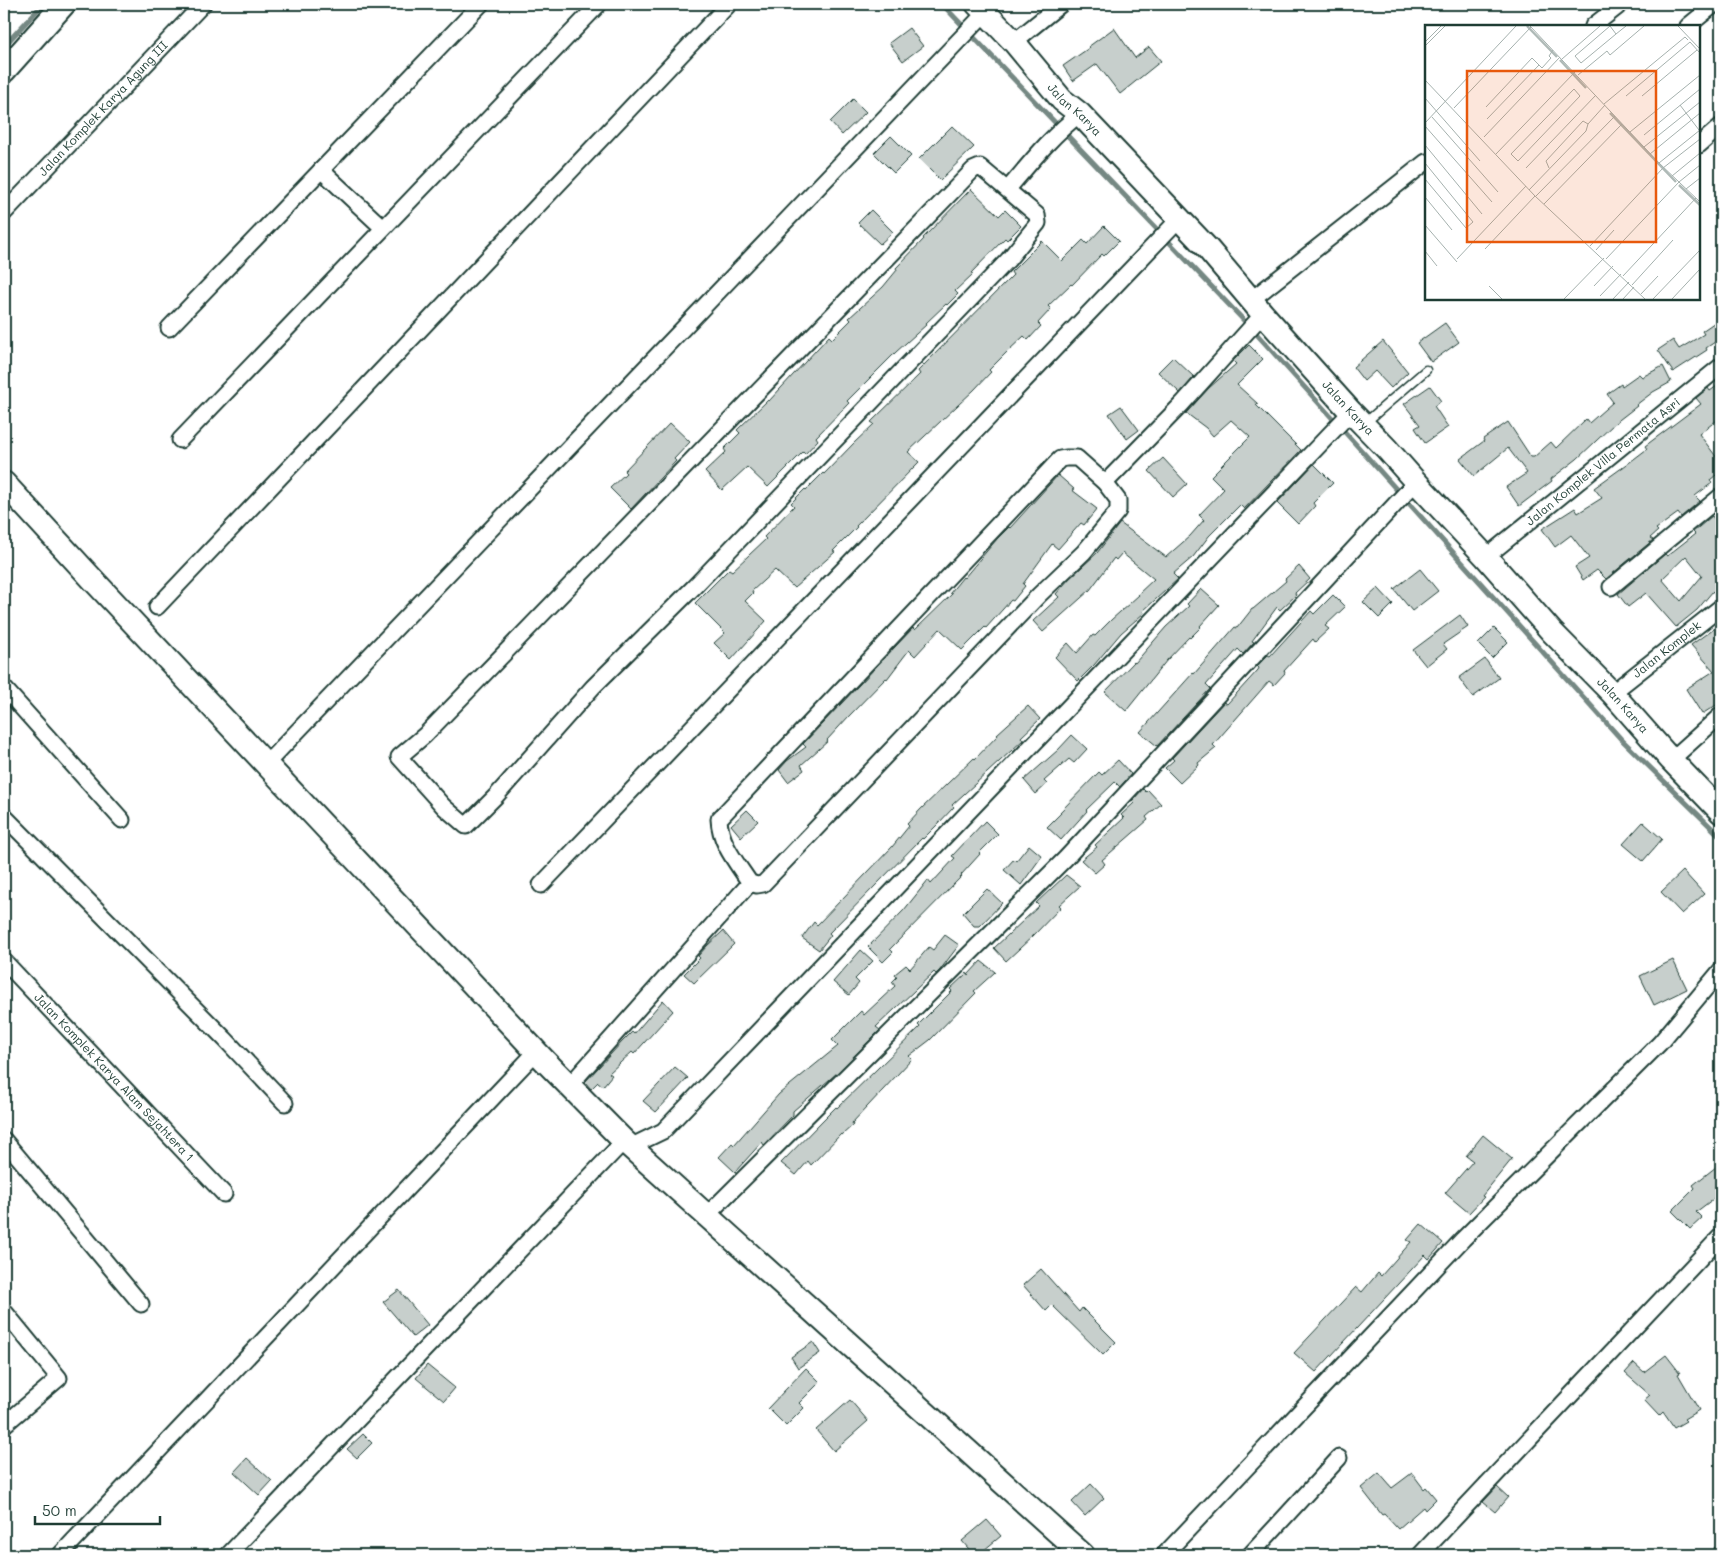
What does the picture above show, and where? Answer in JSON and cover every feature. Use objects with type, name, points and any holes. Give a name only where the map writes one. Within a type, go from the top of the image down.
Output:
[{"type":"street","points":[[4,71],[64,4]]},
{"type":"street","name":"Jalan Komplek Karya Agung III","points":[[4,213],[203,4]]},
{"type":"street","points":[[169,328],[481,4]]},
{"type":"street","points":[[180,440],[599,4]]},
{"type":"street","points":[[157,607],[729,4]]},
{"type":"street","points":[[1014,42],[1061,4]]},
{"type":"street","points":[[1594,25],[1621,4]]},
{"type":"street","points":[[1689,25],[1714,4]]},
{"type":"street","points":[[266,764],[961,38],[979,13]]},
{"type":"street","name":"Jalan Karya","points":[[979,13],[1014,42],[1075,118],[1179,218],[1208,249],[1257,312],[1354,418],[1386,448],[1412,486],[1486,557],[1552,632],[1721,812]]},
{"type":"street","points":[[1008,189],[1048,144],[1075,118]]},
{"type":"street","points":[[1700,144],[1721,126]]},
{"type":"street","points":[[1105,483],[1182,404],[1246,332],[1257,312],[1425,163]]},
{"type":"street","points":[[980,167],[1008,189],[1037,215],[1038,223],[1008,260],[693,588],[592,687],[496,796],[466,826],[444,807],[399,757],[425,735],[973,170],[980,167]]},
{"type":"street","points":[[322,170],[383,228]]},
{"type":"street","points":[[541,885],[1179,218]]},
{"type":"street","name":"Jalan Komplek Villa Permata Asri","points":[[1486,557],[1721,366]]},
{"type":"street","points":[[228,1555],[627,1144],[663,1131],[1333,430],[1354,418]]},
{"type":"street","points":[[1076,458],[1105,483],[1118,500],[1118,511],[1084,552],[1039,595],[763,884],[756,885],[750,883],[724,844],[719,830],[718,819],[1060,460],[1076,458]]},
{"type":"street","points":[[4,482],[95,582],[536,1052],[627,1144],[1083,1555]]},
{"type":"street","points":[[706,1216],[1064,860],[1412,486]]},
{"type":"street","points":[[1611,587],[1721,496]]},
{"type":"street","name":"Jalan Komplek","points":[[1612,694],[1721,607]]},
{"type":"street","points":[[4,688],[122,820]]},
{"type":"street","points":[[1671,760],[1721,715]]},
{"type":"street","points":[[4,816],[218,1032],[285,1103]]},
{"type":"street","points":[[569,1086],[750,883]]},
{"type":"street","name":"Jalan Komplek Karya Alam Sejahtera 1","points":[[4,961],[224,1194]]},
{"type":"street","points":[[1164,1555],[1463,1239],[1660,1043],[1721,970]]},
{"type":"street","points":[[60,1555],[536,1052]]},
{"type":"street","points":[[4,1140],[141,1304]]},
{"type":"street","points":[[1420,1555],[1721,1236]]},
{"type":"street","points":[[4,1311],[59,1378],[4,1425]]},
{"type":"street","points":[[1250,1555],[1339,1458]]},
{"type":"lane","points":[[1354,418],[1426,370]]},
{"type":"building","points":[[909,28],[923,46],[903,61],[889,43]]},
{"type":"building","points":[[1114,28],[1135,58],[1149,47],[1161,61],[1120,94],[1097,64],[1073,81],[1063,66]]},
{"type":"building","points":[[853,99],[866,112],[842,135],[830,122]]},
{"type":"building","points":[[952,126],[974,147],[940,180],[919,159]]},
{"type":"building","points":[[891,136],[911,156],[894,173],[874,153]]},
{"type":"building","points":[[971,189],[999,216],[1005,210],[1021,226],[1007,240],[1005,238],[971,273],[973,274],[955,291],[958,294],[847,401],[849,403],[816,437],[818,440],[805,454],[803,452],[768,487],[747,467],[722,490],[705,472],[726,452],[724,449],[740,433],[737,430],[769,401],[829,336],[832,339],[851,320],[849,318],[883,287],[897,270],[896,268]]},
{"type":"building","points":[[871,210],[893,232],[880,244],[858,223]]},
{"type":"building","points":[[1104,226],[1119,241],[1104,256],[1102,254],[1072,285],[1048,306],[1051,309],[1038,323],[1041,326],[1028,340],[1024,336],[989,370],[991,372],[974,390],[908,452],[919,462],[856,526],[833,551],[835,552],[794,588],[775,570],[752,591],[753,593],[745,601],[766,621],[731,660],[714,643],[725,633],[695,603],[729,569],[732,571],[766,539],[764,537],[794,506],[791,503],[824,474],[874,424],[871,422],[920,374],[918,371],[1013,275],[1011,272],[1042,241],[1062,261],[1083,240],[1087,244]]},
{"type":"building","points":[[1721,318],[1721,338],[1706,348],[1707,350],[1673,372],[1658,350],[1673,340],[1679,349],[1704,334],[1702,331]]},
{"type":"building","points":[[1445,323],[1459,342],[1431,362],[1417,343]]},
{"type":"building","points":[[1383,341],[1408,372],[1391,388],[1375,371],[1364,381],[1353,367]]},
{"type":"building","points":[[1249,345],[1263,359],[1237,385],[1258,404],[1256,405],[1301,450],[1244,509],[1240,505],[1209,536],[1193,557],[1173,574],[1178,579],[1121,633],[1078,681],[1055,657],[1068,643],[1077,653],[1093,635],[1095,636],[1154,579],[1122,553],[1116,560],[1114,558],[1090,590],[1043,632],[1033,621],[1059,597],[1056,594],[1097,553],[1120,523],[1166,557],[1190,536],[1204,520],[1199,515],[1224,489],[1211,476],[1250,437],[1231,420],[1213,436],[1206,428],[1186,413],[1209,388],[1236,364],[1233,361]]},
{"type":"building","points":[[1173,357],[1194,377],[1180,393],[1158,372]]},
{"type":"building","points":[[1663,366],[1671,382],[1653,392],[1636,405],[1577,459],[1551,479],[1552,481],[1519,506],[1506,487],[1527,473],[1508,448],[1474,476],[1460,459],[1484,441],[1483,439],[1508,422],[1531,457],[1534,457],[1551,442],[1556,448],[1586,419],[1589,423],[1613,402],[1607,394],[1639,374],[1642,377]]},
{"type":"building","points":[[1721,383],[1721,417],[1699,434],[1721,463],[1721,471],[1710,480],[1712,483],[1695,496],[1700,501],[1681,517],[1678,513],[1656,529],[1658,531],[1650,538],[1653,540],[1606,579],[1597,570],[1583,580],[1575,567],[1589,558],[1571,535],[1555,547],[1542,529],[1575,508],[1578,513],[1602,498],[1594,488],[1647,449],[1645,446],[1701,404],[1696,398],[1708,388],[1710,391]]},
{"type":"building","points":[[1430,386],[1441,401],[1434,406],[1448,427],[1425,443],[1415,428],[1420,425],[1404,404]]},
{"type":"building","points":[[1121,406],[1139,430],[1127,439],[1109,414]]},
{"type":"building","points":[[670,423],[690,442],[674,459],[676,461],[631,509],[610,488],[626,473],[624,471]]},
{"type":"building","points":[[1163,458],[1187,484],[1173,497],[1149,471]]},
{"type":"building","points":[[1314,464],[1333,483],[1313,503],[1315,506],[1298,524],[1277,503]]},
{"type":"building","points":[[1058,475],[1074,489],[1072,490],[1097,509],[1084,525],[1081,523],[1058,549],[1052,544],[1013,601],[1011,600],[986,628],[962,650],[940,629],[915,656],[909,650],[887,679],[849,716],[828,741],[801,765],[804,770],[788,782],[779,770],[787,761],[806,747],[803,744],[913,628],[915,630],[952,594],[950,593],[963,577]]},
{"type":"building","points":[[1712,516],[1721,528],[1721,598],[1713,591],[1697,610],[1676,627],[1646,593],[1628,607],[1618,594],[1665,554],[1667,556],[1695,534],[1693,532]],"holes":[[[1686,556],[1702,576],[1681,601],[1662,579]]]},
{"type":"building","points":[[1299,566],[1310,579],[1280,610],[1277,607],[1252,641],[1254,642],[1243,654],[1238,649],[1206,685],[1210,689],[1157,746],[1140,732],[1235,627],[1237,628],[1252,609],[1286,581],[1285,579]]},
{"type":"building","points":[[1420,569],[1438,591],[1412,611],[1394,589]]},
{"type":"building","points":[[1378,588],[1393,604],[1379,618],[1363,602]]},
{"type":"building","points":[[1201,589],[1219,605],[1201,627],[1167,660],[1126,711],[1105,692],[1135,663],[1166,627],[1189,606],[1187,604]]},
{"type":"building","points":[[1333,595],[1345,607],[1325,626],[1329,629],[1315,642],[1313,639],[1274,685],[1269,681],[1213,745],[1216,748],[1198,763],[1199,765],[1180,783],[1165,768],[1174,760],[1172,758],[1224,702],[1227,704],[1258,670],[1257,666],[1268,655],[1270,656],[1311,611],[1314,614]]},
{"type":"building","points":[[1460,615],[1468,627],[1443,644],[1447,649],[1426,666],[1413,650]]},
{"type":"building","points":[[1721,623],[1721,702],[1702,714],[1686,689],[1714,671],[1691,645]]},
{"type":"building","points":[[1494,628],[1508,642],[1492,658],[1478,644]]},
{"type":"building","points":[[1485,659],[1499,678],[1473,697],[1459,678]]},
{"type":"building","points":[[1028,706],[1040,719],[1021,737],[1023,740],[952,805],[954,807],[937,825],[829,933],[831,935],[819,950],[802,938],[814,922],[817,925],[892,847],[909,826],[907,824],[921,809]]},
{"type":"building","points":[[1072,735],[1087,749],[1074,763],[1069,759],[1044,781],[1047,784],[1036,794],[1024,780]]},
{"type":"building","points":[[1118,760],[1131,774],[1120,787],[1115,782],[1086,810],[1061,840],[1047,827],[1099,772],[1102,775]]},
{"type":"building","points":[[1143,789],[1146,792],[1148,790],[1161,804],[1146,817],[1148,820],[1102,860],[1105,864],[1095,873],[1081,860],[1097,847],[1095,845],[1124,818],[1121,815],[1134,803],[1132,801]]},
{"type":"building","points":[[747,810],[758,821],[741,837],[731,825]]},
{"type":"building","points":[[985,821],[998,834],[979,853],[962,876],[890,949],[893,952],[883,962],[868,947],[904,910],[928,880],[931,884],[955,858],[952,856]]},
{"type":"building","points":[[1643,822],[1662,839],[1643,861],[1623,844]]},
{"type":"building","points":[[1029,845],[1042,856],[1021,885],[1004,870],[1014,859],[1016,861]]},
{"type":"building","points":[[1683,871],[1704,894],[1682,914],[1661,892]]},
{"type":"building","points":[[1066,875],[1080,886],[1059,905],[1061,907],[1033,936],[1006,961],[994,948],[1039,906],[1036,903]]},
{"type":"building","points":[[987,889],[1002,903],[980,926],[974,926],[963,913]]},
{"type":"building","points":[[723,931],[734,944],[694,983],[684,974],[700,958],[698,956],[707,946]]},
{"type":"building","points":[[945,935],[959,945],[940,970],[936,974],[934,972],[876,1027],[880,1030],[837,1073],[793,1111],[793,1115],[764,1145],[762,1142],[735,1172],[719,1157],[732,1143],[734,1145],[779,1094],[838,1046],[832,1040],[861,1011],[864,1015],[895,986],[892,982],[897,977],[895,974],[906,965],[910,969],[929,947],[933,950]]},
{"type":"building","points":[[861,950],[873,961],[855,979],[859,983],[849,995],[833,982]]},
{"type":"building","points":[[1673,960],[1687,989],[1654,1005],[1640,976]]},
{"type":"building","points":[[981,961],[995,972],[974,991],[976,993],[930,1040],[909,1056],[912,1059],[852,1123],[853,1125],[841,1134],[811,1165],[808,1161],[796,1175],[781,1163],[836,1107],[920,1027],[918,1025],[952,991],[950,989],[967,973],[968,975]]},
{"type":"building","points":[[663,1000],[673,1011],[634,1054],[632,1052],[609,1073],[612,1075],[603,1086],[598,1082],[591,1089],[585,1082],[632,1032],[634,1034]]},
{"type":"building","points":[[675,1067],[688,1078],[656,1112],[643,1101]]},
{"type":"building","points":[[1483,1135],[1512,1159],[1482,1196],[1484,1197],[1469,1213],[1445,1193],[1473,1161],[1466,1156]]},
{"type":"building","points":[[1721,1163],[1721,1193],[1696,1212],[1702,1218],[1690,1229],[1672,1211],[1695,1188],[1693,1185]]},
{"type":"building","points":[[1421,1224],[1443,1243],[1429,1259],[1425,1255],[1316,1372],[1294,1353],[1356,1287],[1362,1292],[1378,1273],[1381,1276],[1411,1242],[1407,1240]]},
{"type":"building","points":[[1041,1269],[1079,1312],[1082,1308],[1116,1342],[1103,1355],[1052,1305],[1046,1311],[1023,1285]]},
{"type":"building","points":[[399,1290],[428,1325],[413,1337],[383,1302]]},
{"type":"building","points":[[813,1342],[820,1353],[798,1368],[791,1357]]},
{"type":"building","points":[[1666,1355],[1680,1373],[1678,1374],[1699,1410],[1674,1428],[1663,1412],[1659,1416],[1644,1400],[1650,1395],[1625,1373],[1634,1363],[1644,1372]]},
{"type":"building","points":[[427,1365],[455,1388],[444,1401],[416,1378]]},
{"type":"building","points":[[806,1368],[820,1382],[799,1403],[804,1408],[786,1426],[768,1408]]},
{"type":"building","points":[[850,1400],[868,1421],[834,1451],[816,1430]]},
{"type":"building","points":[[363,1434],[372,1443],[357,1458],[347,1449]]},
{"type":"building","points":[[247,1458],[272,1481],[259,1495],[234,1472]]},
{"type":"building","points":[[1379,1473],[1392,1488],[1412,1473],[1424,1489],[1426,1487],[1436,1499],[1425,1510],[1423,1507],[1398,1529],[1384,1514],[1382,1515],[1361,1488]]},
{"type":"building","points":[[1091,1484],[1104,1498],[1085,1516],[1072,1502]]},
{"type":"building","points":[[1497,1487],[1508,1497],[1495,1512],[1483,1502]]},
{"type":"building","points":[[987,1520],[1001,1536],[978,1555],[974,1555],[962,1541]]},
{"type":"waterway","points":[[4,46],[43,4]]},
{"type":"waterway","points":[[942,4],[1253,330],[1621,739],[1721,837]]}]
